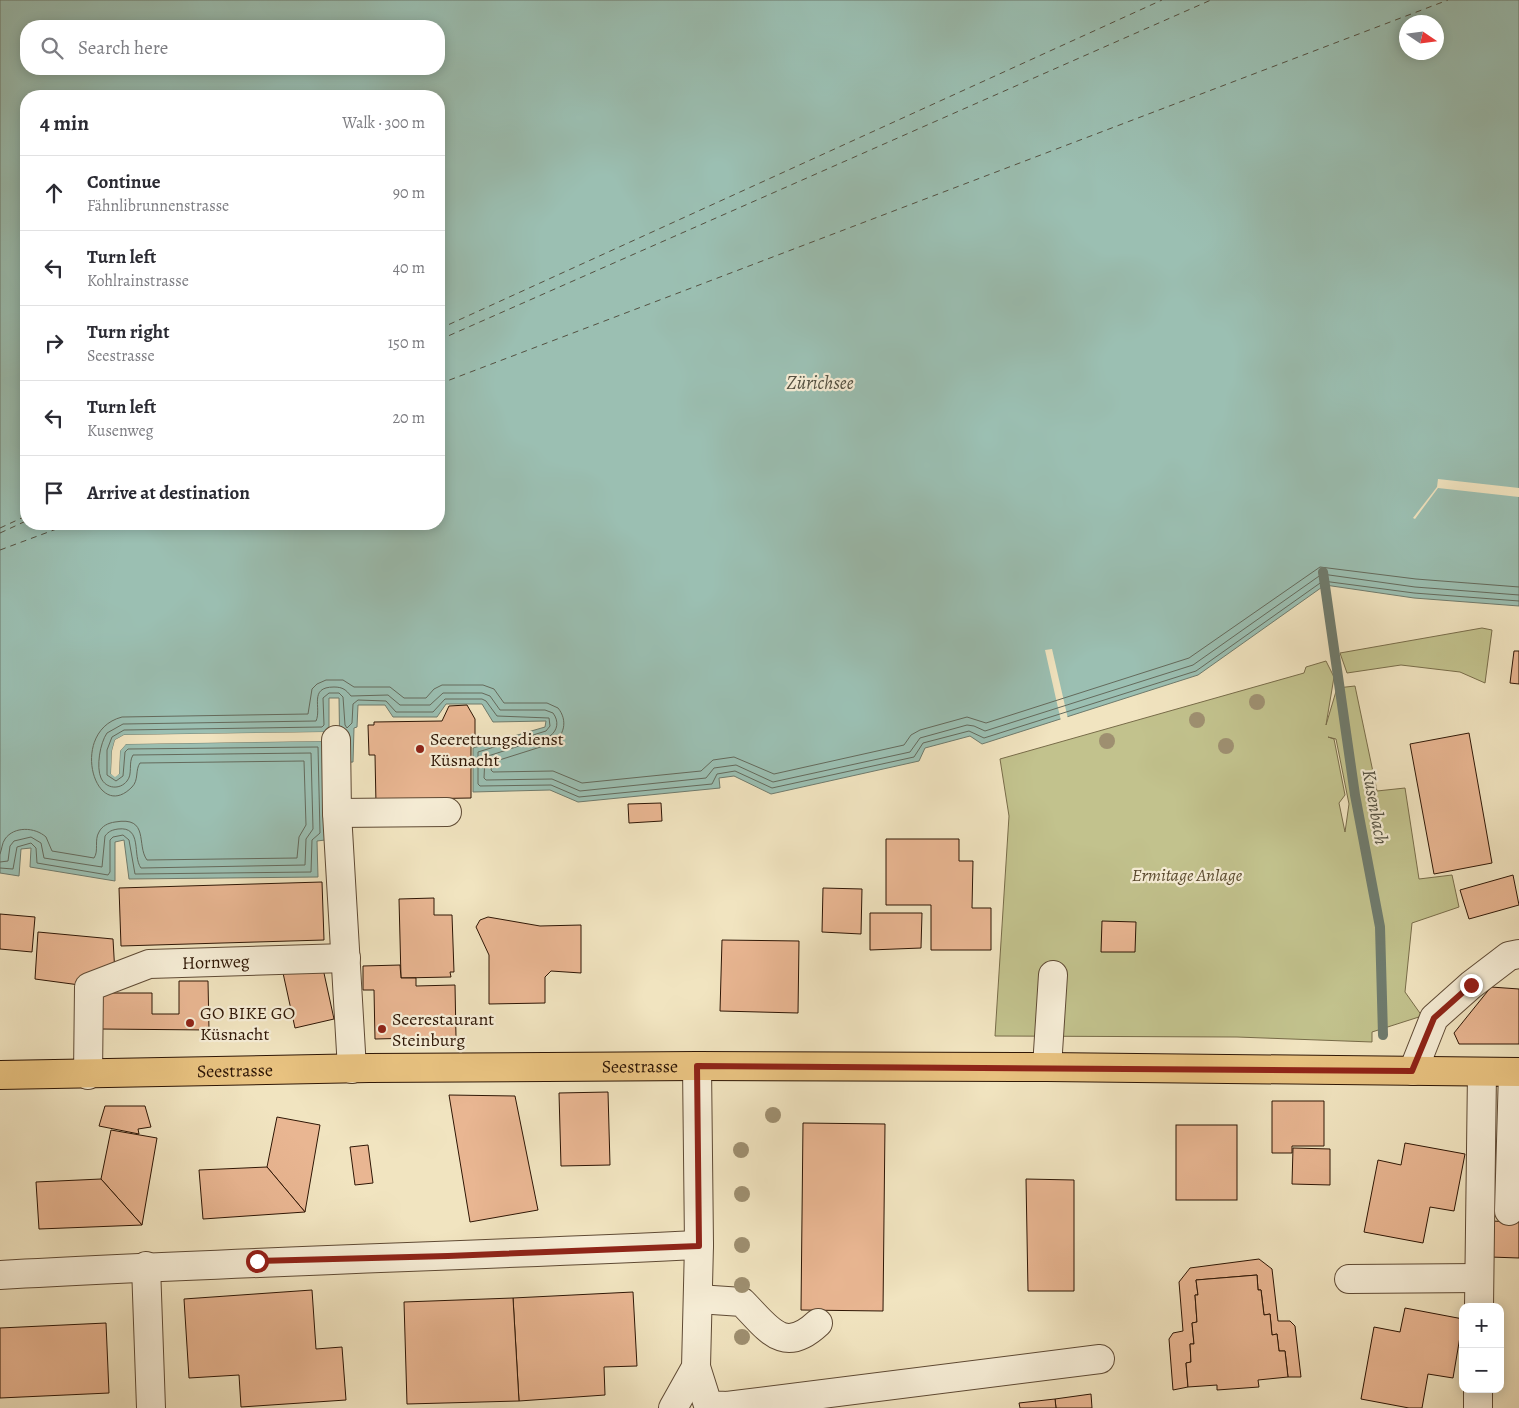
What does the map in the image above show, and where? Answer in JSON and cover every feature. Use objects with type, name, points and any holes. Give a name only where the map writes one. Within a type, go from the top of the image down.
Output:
[{"type":"main road","name":"Seestrasse","points":[[0,1075],[697,1066],[1047,1067],[1516,1072]]},
{"type":"street","points":[[336,740],[352,1069]]},
{"type":"street","points":[[338,812],[447,812]]},
{"type":"street","points":[[1412,1071],[1434,1018],[1508,956],[1519,954]]},
{"type":"street","name":"Hornweg","points":[[88,1075],[89,987],[149,964],[346,958]]},
{"type":"street","points":[[1047,1067],[1053,975]]},
{"type":"street","points":[[687,1408],[696,1367],[698,1299],[697,1066]]},
{"type":"street","points":[[1479,1303],[1482,1072]]},
{"type":"street","points":[[1509,1211],[1516,1072]]},
{"type":"street","points":[[0,1275],[146,1266],[699,1246]]},
{"type":"street","points":[[146,1266],[151,1408]]},
{"type":"street","points":[[1350,1279],[1479,1278]]},
{"type":"street","points":[[698,1299],[742,1302],[778,1337],[793,1340],[806,1334],[818,1323]]},
{"type":"street","points":[[696,1367],[708,1405],[727,1406],[1100,1359]]},
{"type":"street","points":[[672,1408],[696,1367]]},
{"type":"green space","points":[[1482,628],[1492,630],[1485,683],[1460,672],[1401,665],[1347,673],[1340,653]]},
{"type":"green space","name":"Ermitage Anlage","points":[[1326,661],[1334,677],[1326,725],[1337,688],[1355,686],[1377,791],[1405,788],[1419,879],[1452,875],[1459,907],[1412,923],[1405,992],[1422,1016],[1372,1032],[1372,1042],[1237,1037],[995,1036],[1009,816],[1000,759],[1304,673],[1306,667]],"holes":[[[1328,737],[1336,739],[1349,804],[1345,832],[1339,803],[1345,795],[1334,739]]]},
{"type":"water","name":"Zürichsee","points":[[0,0],[1519,0],[1519,606],[1414,598],[1325,585],[1198,675],[982,744],[970,736],[925,748],[919,761],[771,794],[734,776],[719,778],[720,788],[578,802],[550,790],[473,792],[473,748],[545,727],[546,721],[493,722],[482,704],[446,704],[437,717],[393,717],[385,705],[358,705],[357,727],[354,728],[353,762],[340,763],[339,698],[329,698],[329,732],[124,735],[115,740],[112,751],[111,774],[119,774],[120,751],[126,744],[324,741],[325,840],[317,841],[318,877],[129,879],[124,840],[115,842],[115,881],[30,867],[31,848],[21,849],[19,876],[0,873]]},
{"type":"pier","points":[[1438,479],[1519,488],[1519,497],[1438,488],[1415,519],[1413,518],[1437,487]]},
{"type":"pier","points":[[1052,649],[1068,719],[1061,721],[1045,650]]},
{"type":"pier","points":[[329,732],[328,735],[125,738],[117,742],[114,751],[115,774],[117,750],[125,742],[324,739],[324,741],[126,744],[120,751],[119,774],[115,777],[111,774],[112,751],[115,740],[124,735]]},
{"type":"building","points":[[1514,651],[1519,651],[1519,684],[1510,683]]},
{"type":"building","name":"Seerettungsdienst Küsnacht","points":[[467,705],[475,719],[475,742],[471,742],[471,798],[408,799],[376,804],[375,755],[369,755],[368,725],[374,725],[374,722],[442,721],[449,706]]},
{"type":"building","points":[[1469,733],[1492,863],[1434,874],[1410,744]]},
{"type":"building","points":[[661,803],[662,821],[629,823],[628,804]]},
{"type":"building","points":[[886,839],[959,839],[959,861],[973,861],[972,908],[991,908],[991,950],[931,950],[931,905],[886,905]]},
{"type":"building","points":[[1513,875],[1519,905],[1469,919],[1460,890]]},
{"type":"building","points":[[322,882],[324,940],[121,946],[119,888]]},
{"type":"building","points":[[823,888],[862,889],[861,934],[822,932]]},
{"type":"building","points":[[434,898],[434,915],[452,915],[454,972],[450,972],[451,977],[401,978],[399,899]]},
{"type":"building","points":[[870,913],[922,913],[921,948],[870,950]]},
{"type":"building","points":[[0,914],[35,917],[32,952],[0,949]]},
{"type":"building","points":[[488,917],[540,926],[581,925],[581,973],[551,971],[545,977],[545,1003],[489,1004],[489,955],[476,927],[480,920]]},
{"type":"building","points":[[1102,921],[1136,922],[1135,952],[1101,952]]},
{"type":"building","points":[[38,932],[113,939],[115,974],[87,986],[35,979]]},
{"type":"building","points":[[722,940],[799,941],[798,1013],[720,1011]]},
{"type":"building","points":[[322,964],[334,1019],[295,1028],[283,973]]},
{"type":"building","points":[[400,965],[401,978],[416,978],[416,986],[455,985],[456,1037],[375,1039],[374,990],[363,990],[363,966]]},
{"type":"building","points":[[179,981],[208,981],[209,1030],[100,1029],[101,993],[152,993],[152,1014],[179,1014]]},
{"type":"building","points":[[1491,987],[1519,989],[1519,1044],[1459,1044],[1454,1033]]},
{"type":"building","points":[[608,1092],[610,1165],[561,1166],[559,1093]]},
{"type":"building","points":[[449,1095],[515,1096],[538,1210],[470,1222]]},
{"type":"building","points":[[1272,1101],[1324,1101],[1324,1146],[1292,1146],[1292,1153],[1272,1153]]},
{"type":"building","points":[[105,1106],[145,1106],[151,1127],[138,1129],[139,1134],[99,1126]]},
{"type":"building","points":[[277,1117],[320,1125],[305,1212],[267,1167]]},
{"type":"building","points":[[803,1123],[885,1124],[883,1311],[801,1310]]},
{"type":"building","points":[[1176,1125],[1237,1125],[1237,1200],[1176,1200]]},
{"type":"building","points":[[111,1130],[157,1138],[142,1225],[101,1179]]},
{"type":"building","points":[[1405,1143],[1465,1154],[1454,1211],[1430,1207],[1423,1243],[1364,1232],[1378,1160],[1401,1165]]},
{"type":"building","points":[[368,1145],[373,1183],[355,1185],[350,1147]]},
{"type":"building","points":[[1293,1148],[1330,1149],[1330,1185],[1292,1184]]},
{"type":"building","points":[[267,1167],[305,1212],[203,1219],[199,1170]]},
{"type":"building","points":[[101,1179],[142,1225],[39,1229],[36,1182]]},
{"type":"building","points":[[1026,1179],[1074,1180],[1074,1291],[1028,1291]]},
{"type":"building","points":[[1491,1221],[1519,1222],[1519,1258],[1490,1257]]},
{"type":"building","points":[[1259,1259],[1272,1269],[1278,1321],[1290,1321],[1295,1326],[1301,1377],[1288,1377],[1285,1351],[1279,1351],[1277,1334],[1272,1335],[1270,1314],[1264,1315],[1261,1290],[1258,1290],[1257,1275],[1196,1280],[1198,1295],[1195,1295],[1197,1322],[1192,1323],[1194,1344],[1190,1344],[1191,1362],[1186,1363],[1188,1387],[1173,1390],[1169,1339],[1173,1333],[1183,1331],[1179,1282],[1190,1268]]},
{"type":"building","points":[[1257,1275],[1258,1290],[1261,1290],[1264,1315],[1270,1314],[1272,1335],[1277,1334],[1279,1351],[1285,1351],[1288,1377],[1258,1380],[1259,1387],[1217,1390],[1217,1385],[1188,1387],[1186,1363],[1191,1362],[1190,1344],[1194,1344],[1192,1323],[1197,1322],[1195,1295],[1198,1295],[1196,1280]]},
{"type":"building","points":[[312,1290],[316,1349],[342,1347],[346,1400],[241,1407],[239,1375],[189,1378],[184,1299]]},
{"type":"building","points":[[633,1292],[637,1366],[604,1367],[605,1395],[519,1401],[513,1298]]},
{"type":"building","points":[[513,1298],[519,1401],[407,1404],[404,1302]]},
{"type":"building","points":[[1405,1308],[1459,1318],[1459,1343],[1453,1378],[1428,1374],[1422,1408],[1409,1408],[1361,1399],[1374,1327],[1400,1332]]},
{"type":"building","points":[[106,1323],[109,1393],[0,1398],[0,1328]]},
{"type":"building","points":[[1091,1394],[1092,1408],[1056,1408],[1055,1399]]},
{"type":"building","points":[[1055,1399],[1056,1408],[1020,1408],[1019,1403]]},
{"type":"waterway","name":"Kusenbach","points":[[1323,572],[1355,795],[1380,927],[1383,1035]]},
{"type":"ferry route","points":[[445,326],[1162,0]]},
{"type":"ferry route","points":[[445,337],[1211,0]]},
{"type":"ferry route","points":[[445,382],[1448,0]]},
{"type":"ferry route","points":[[0,528],[20,519]]},
{"type":"ferry route","points":[[0,533],[20,524]]},
{"type":"ferry route","points":[[0,550],[54,530]]},
{"type":"place","name":"Seerettungsdienst Küsnacht","points":[[420,749]]},
{"type":"place","name":"GO BIKE GO Küsnacht","points":[[190,1023]]},
{"type":"place","name":"Seerestaurant Steinburg","points":[[382,1029]]},
{"type":"route","points":[[257,1261],[699,1246],[697,1066],[1412,1071],[1434,1018],[1471,985]]}]
